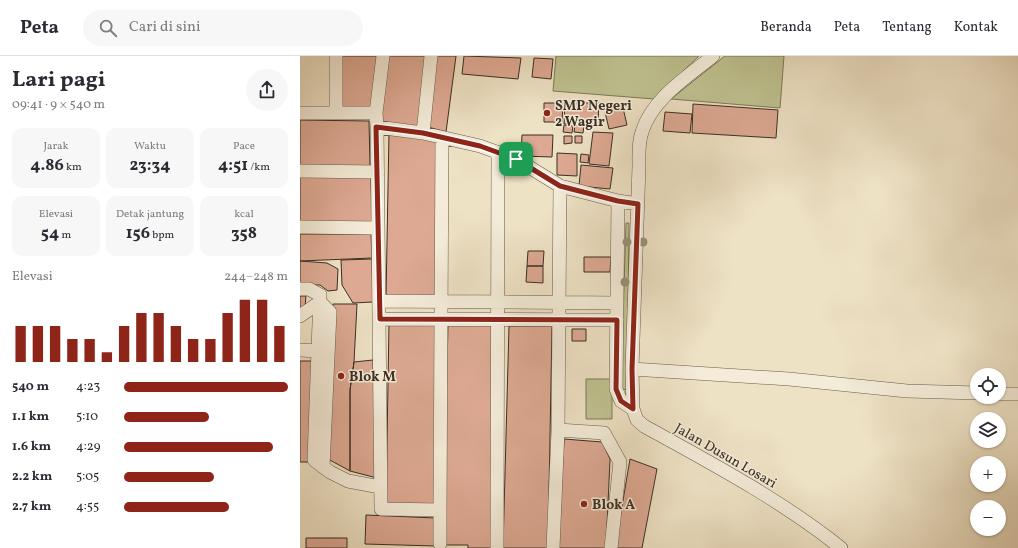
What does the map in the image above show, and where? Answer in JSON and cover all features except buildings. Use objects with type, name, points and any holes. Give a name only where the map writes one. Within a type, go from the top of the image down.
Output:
[{"type":"street","points":[[336,56],[336,113]]},
{"type":"street","points":[[383,56],[376,113],[380,301],[381,509],[440,510]]},
{"type":"street","points":[[423,133],[430,56]]},
{"type":"street","points":[[633,409],[632,369],[641,133],[646,120],[654,108],[713,56]]},
{"type":"street","points":[[300,113],[376,113]]},
{"type":"street","points":[[376,127],[423,133],[480,146],[516,159],[560,186],[618,201],[638,204]]},
{"type":"street","points":[[440,544],[442,138]]},
{"type":"street","points":[[497,548],[498,152]]},
{"type":"street","points":[[300,171],[378,172]]},
{"type":"street","points":[[553,548],[558,430],[560,186]]},
{"type":"street","name":"Jalan Dusun Losari","points":[[618,201],[616,389],[621,401],[633,409],[637,420],[644,426],[726,471],[816,529],[841,548]]},
{"type":"street","points":[[300,227],[378,228]]},
{"type":"street","points":[[300,289],[309,289],[320,295],[314,460],[323,467],[348,481],[380,486]]},
{"type":"street","points":[[380,301],[617,303]]},
{"type":"street","points":[[300,316],[320,302]]},
{"type":"street","points":[[320,302],[330,312],[323,467]]},
{"type":"street","points":[[380,319],[617,320]]},
{"type":"street","points":[[300,350],[318,351]]},
{"type":"street","points":[[632,369],[789,379],[907,390],[970,393]]},
{"type":"street","points":[[1006,394],[1018,394]]},
{"type":"street","points":[[558,430],[604,433],[620,462],[611,548]]},
{"type":"green space","points":[[556,56],[699,56],[654,99],[553,91]]},
{"type":"green space","points":[[725,56],[784,56],[780,108],[671,99]]},
{"type":"green space","points":[[626,223],[629,223],[627,390],[622,389],[621,387]]},
{"type":"green space","points":[[586,379],[612,379],[612,419],[586,419]]},
{"type":"place","name":"SMP Negeri 2 Wagir","points":[[547,113]]},
{"type":"place","name":"Blok M","points":[[341,376]]},
{"type":"place","name":"Blok A","points":[[584,504]]},
{"type":"route","points":[[376,127],[423,133],[480,146],[516,159],[560,186],[618,201],[638,204],[632,369],[633,409],[621,401],[618,397],[616,389],[617,320],[380,319],[376,127]]}]
